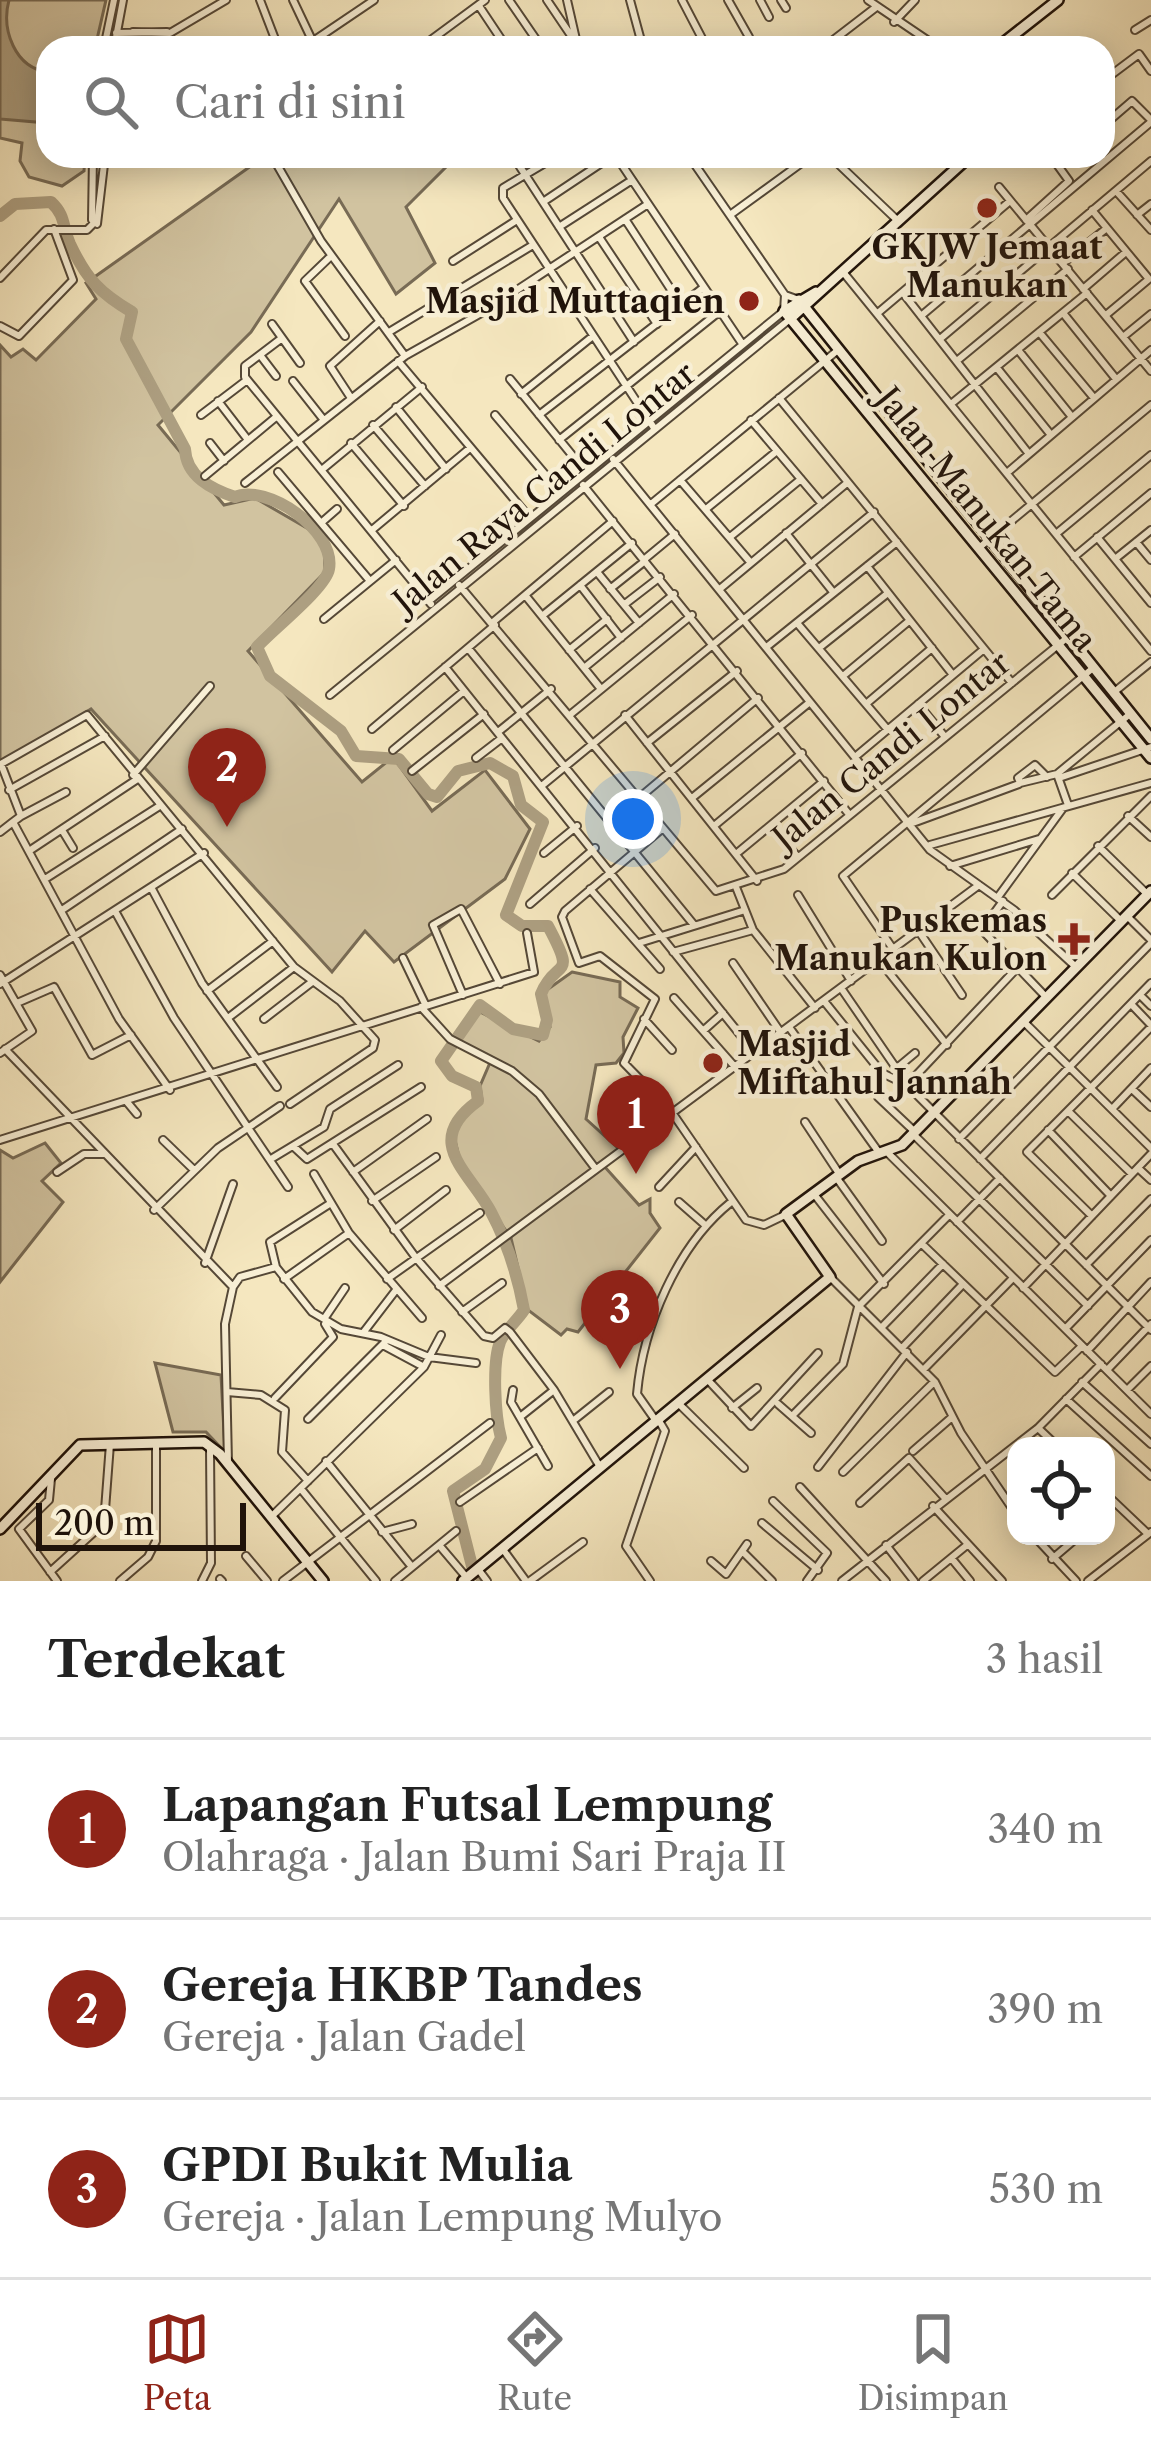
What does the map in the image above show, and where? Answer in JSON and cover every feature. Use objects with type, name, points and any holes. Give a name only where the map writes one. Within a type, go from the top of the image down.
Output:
[{"type":"street","points":[[106,36],[114,0]]},
{"type":"street","points":[[116,36],[123,0]]},
{"type":"street","points":[[116,33],[170,32],[226,0]]},
{"type":"street","points":[[260,0],[271,36]]},
{"type":"street","points":[[293,0],[305,36]]},
{"type":"street","points":[[318,36],[374,0]]},
{"type":"street","points":[[509,0],[534,36]]},
{"type":"street","points":[[547,0],[572,36]]},
{"type":"street","points":[[567,0],[575,36]]},
{"type":"street","points":[[630,0],[640,36]]},
{"type":"street","points":[[682,0],[701,36]]},
{"type":"street","points":[[728,0],[748,36]]},
{"type":"street","points":[[760,0],[769,17]]},
{"type":"street","points":[[868,0],[918,36]]},
{"type":"street","points":[[894,22],[915,0]]},
{"type":"street","points":[[1012,36],[1058,0]]},
{"type":"street","points":[[436,36],[481,3],[500,36]]},
{"type":"street","points":[[839,36],[875,8]]},
{"type":"street","points":[[1135,30],[1151,20]]},
{"type":"street","points":[[1115,72],[1139,54],[1151,71]]},
{"type":"street","points":[[1115,116],[1132,101],[1151,121],[1115,151]]},
{"type":"street","points":[[940,339],[1151,161]]},
{"type":"street","points":[[93,168],[94,224]]},
{"type":"street","points":[[0,278],[46,230],[70,231],[100,221],[104,168]]},
{"type":"street","points":[[279,168],[332,256],[389,332],[401,358],[529,518]]},
{"type":"street","points":[[519,168],[634,342]]},
{"type":"street","points":[[538,168],[501,193],[654,428]]},
{"type":"street","points":[[543,202],[595,168]]},
{"type":"street","points":[[623,168],[748,352]]},
{"type":"street","points":[[697,168],[785,295],[788,315],[956,168]]},
{"type":"street","points":[[730,215],[795,168]]},
{"type":"street","points":[[843,168],[897,220]]},
{"type":"street","points":[[1028,223],[1069,183],[1060,168]]},
{"type":"street","points":[[921,316],[1094,168]]},
{"type":"street","points":[[560,227],[632,179]]},
{"type":"street","points":[[999,187],[1151,371]]},
{"type":"street","points":[[1116,190],[1151,230]]},
{"type":"street","points":[[879,312],[1010,201]]},
{"type":"street","points":[[245,483],[401,358],[485,311],[648,204]]},
{"type":"street","points":[[1137,215],[1151,204]]},
{"type":"street","points":[[1092,210],[1150,278],[1106,315]]},
{"type":"street","points":[[625,219],[681,305]]},
{"type":"street","points":[[453,261],[518,220]]},
{"type":"street","points":[[958,360],[1106,228]]},
{"type":"street","points":[[0,326],[7,334],[19,336],[73,280],[54,229]]},
{"type":"street","points":[[598,236],[657,324]]},
{"type":"street","points":[[389,332],[533,244]]},
{"type":"street","points":[[951,404],[1063,313],[1127,251]]},
{"type":"street","points":[[332,256],[305,280],[345,336]]},
{"type":"street","points":[[841,269],[1151,651]]},
{"type":"street","points":[[539,415],[704,287]]},
{"type":"street","points":[[903,292],[1029,454]]},
{"type":"street","points":[[785,295],[802,304]]},
{"type":"street","name":"Jalan Manukan Tama","points":[[802,304],[1130,714],[1149,749]]},
{"type":"street","points":[[560,440],[720,311]]},
{"type":"street","points":[[1063,313],[1116,379]]},
{"type":"street","points":[[1123,337],[1151,314]]},
{"type":"street","name":"Jalan Manukan Tama","points":[[788,315],[1081,679],[1149,749]]},
{"type":"street","name":"Jalan Raya Candi Lontar","points":[[330,695],[585,471],[742,344],[788,315]]},
{"type":"street","name":"Jalan Raya Candi Lontar","points":[[560,496],[583,484],[654,428],[788,315]]},
{"type":"street","points":[[351,398],[329,365],[380,322]]},
{"type":"street","points":[[272,324],[300,363]]},
{"type":"street","points":[[1039,332],[1094,398]]},
{"type":"street","points":[[521,394],[593,336]]},
{"type":"street","points":[[282,338],[245,366],[247,380],[324,468],[431,604]]},
{"type":"street","points":[[1018,349],[1072,417]]},
{"type":"street","points":[[651,504],[838,350]]},
{"type":"street","points":[[1006,473],[1151,350]]},
{"type":"street","points":[[260,355],[275,376]]},
{"type":"street","points":[[996,367],[1051,435]]},
{"type":"street","points":[[201,415],[247,380]]},
{"type":"street","points":[[510,380],[585,471]]},
{"type":"street","points":[[293,382],[323,419]]},
{"type":"street","points":[[324,468],[422,387]]},
{"type":"street","points":[[779,398],[1012,683]]},
{"type":"street","points":[[218,400],[248,440]]},
{"type":"street","points":[[978,550],[1151,405]]},
{"type":"street","points":[[396,407],[446,469]]},
{"type":"street","points":[[495,415],[560,496]]},
{"type":"street","points":[[205,476],[276,417]]},
{"type":"street","points":[[751,421],[822,504]]},
{"type":"street","points":[[373,425],[425,486]]},
{"type":"street","points":[[210,443],[224,461]]},
{"type":"street","points":[[350,443],[404,506]]},
{"type":"street","points":[[372,530],[471,447]]},
{"type":"street","points":[[706,509],[777,451]]},
{"type":"street","points":[[1056,534],[1151,454]]},
{"type":"street","points":[[613,459],[928,846],[1000,899],[1076,967]]},
{"type":"street","points":[[278,472],[370,581]]},
{"type":"street","points":[[730,537],[801,479]]},
{"type":"street","points":[[680,480],[751,563]]},
{"type":"street","points":[[721,588],[848,482]]},
{"type":"street","points":[[583,484],[850,814]]},
{"type":"street","points":[[1074,556],[1151,493]]},
{"type":"street","points":[[321,523],[337,509]]},
{"type":"street","name":"Jalan Raya Candi Lontar","points":[[515,534],[543,511]]},
{"type":"street","points":[[544,784],[874,512]]},
{"type":"street","points":[[372,729],[613,521]]},
{"type":"street","points":[[1115,559],[1151,530]]},
{"type":"street","points":[[786,533],[833,593]]},
{"type":"street","points":[[610,589],[675,534]]},
{"type":"street","points":[[1097,537],[1151,603]]},
{"type":"street","points":[[767,646],[897,542]]},
{"type":"street","points":[[1136,542],[1151,560]]},
{"type":"street","points":[[542,616],[632,543]]},
{"type":"street","points":[[324,619],[395,560]]},
{"type":"street","points":[[867,566],[953,675]]},
{"type":"street","points":[[597,572],[639,623]]},
{"type":"street","name":"Jalan Raya Candi Lontar","points":[[431,604],[459,585],[467,573]]},
{"type":"street","points":[[624,605],[660,577]]},
{"type":"street","points":[[459,585],[551,689],[710,888],[736,887],[753,929],[815,1007]]},
{"type":"street","points":[[580,585],[621,638]]},
{"type":"street","points":[[819,648],[888,593]]},
{"type":"street","points":[[584,668],[674,594]]},
{"type":"street","points":[[525,595],[601,689]]},
{"type":"street","points":[[571,714],[692,615]]},
{"type":"street","points":[[569,650],[607,620]]},
{"type":"street","points":[[843,676],[910,620]]},
{"type":"street","points":[[797,622],[888,730]]},
{"type":"street","name":"Jalan Candi Lontar","points":[[736,887],[798,857],[1068,638]]},
{"type":"street","points":[[468,648],[694,926]]},
{"type":"street","points":[[866,704],[932,648]]},
{"type":"street","points":[[855,757],[984,649]]},
{"type":"street","points":[[1113,693],[1151,662]]},
{"type":"street","points":[[445,667],[596,848],[754,1053]]},
{"type":"street","points":[[893,949],[842,876],[1093,668]]},
{"type":"street","points":[[647,742],[737,671]]},
{"type":"street","points":[[29,851],[134,778],[211,686]]},
{"type":"street","points":[[476,758],[551,689]]},
{"type":"street","points":[[393,750],[465,690]]},
{"type":"street","points":[[639,798],[758,698]]},
{"type":"street","points":[[692,799],[811,702]]},
{"type":"street","points":[[919,704],[945,737]]},
{"type":"street","points":[[412,771],[484,714]]},
{"type":"street","points":[[1058,776],[1130,714]]},
{"type":"street","points":[[625,715],[757,880]]},
{"type":"street","points":[[21,816],[2,764],[87,716],[92,718],[134,778],[205,852],[294,967],[364,1025],[375,1040],[373,1048],[290,1104]]},
{"type":"street","points":[[9,790],[105,736]]},
{"type":"street","points":[[909,822],[1020,783],[1149,749]]},
{"type":"street","points":[[714,826],[802,753]]},
{"type":"street","points":[[1020,783],[1021,775],[1035,765],[1047,777]]},
{"type":"street","points":[[1058,776],[1065,807]]},
{"type":"street","points":[[736,854],[824,782]]},
{"type":"street","points":[[928,846],[1151,783]]},
{"type":"street","points":[[0,832],[66,792]]},
{"type":"street","points":[[1052,895],[1151,796]]},
{"type":"street","points":[[45,879],[158,807]]},
{"type":"street","points":[[1046,997],[982,930],[1065,807]]},
{"type":"street","points":[[1128,816],[1151,837]]},
{"type":"street","points":[[13,822],[131,1036],[170,1090]]},
{"type":"street","points":[[544,853],[577,826]]},
{"type":"street","points":[[770,826],[798,857]]},
{"type":"street","points":[[663,828],[562,915],[580,963],[600,956],[655,1000],[624,1063],[671,1111],[730,1203],[755,1224],[769,1224],[787,1214],[838,1176],[885,1154],[914,1133],[1149,893],[1098,846]]},
{"type":"street","points":[[62,830],[73,848]]},
{"type":"street","points":[[62,910],[182,830]]},
{"type":"street","points":[[950,866],[1040,838]]},
{"type":"street","points":[[530,904],[596,848]]},
{"type":"street","points":[[205,852],[1,980],[32,1033],[2,1051],[232,1287]]},
{"type":"street","points":[[959,1139],[1151,942],[1072,873]]},
{"type":"street","points":[[439,1286],[979,885]]},
{"type":"street","points":[[152,889],[207,991],[277,1087]]},
{"type":"street","points":[[590,890],[660,969]]},
{"type":"street","points":[[798,895],[851,981]]},
{"type":"street","points":[[463,995],[435,922],[463,909],[500,984]]},
{"type":"street","points":[[639,944],[742,910]]},
{"type":"street","points":[[115,911],[167,1008],[288,1187]]},
{"type":"street","points":[[673,952],[753,929]]},
{"type":"street","points":[[918,930],[962,994]]},
{"type":"street","points":[[0,1140],[170,1090],[537,970],[527,933]]},
{"type":"street","points":[[207,991],[273,941]]},
{"type":"street","points":[[403,958],[423,1007],[453,1041],[512,1071],[536,1091],[595,1168]]},
{"type":"street","points":[[879,960],[947,1045]]},
{"type":"street","points":[[733,963],[781,1033]]},
{"type":"street","points":[[228,1018],[294,967]]},
{"type":"street","points":[[907,1085],[1022,971]]},
{"type":"street","points":[[264,1019],[312,982]]},
{"type":"street","points":[[980,1159],[1151,983]]},
{"type":"street","points":[[17,1003],[54,986],[92,1055],[131,1036]]},
{"type":"street","points":[[841,988],[893,1072],[1150,1327],[1082,1382],[1037,1427],[842,1581]]},
{"type":"street","points":[[1139,995],[1151,1006]]},
{"type":"street","points":[[674,998],[735,1067]]},
{"type":"street","points":[[824,1001],[882,1073],[893,1072],[916,1053]]},
{"type":"street","points":[[1092,1216],[1028,1155],[1151,1026],[1130,1004]]},
{"type":"street","points":[[704,1030],[723,1012]]},
{"type":"street","points":[[644,1019],[672,1050]]},
{"type":"street","points":[[1022,1022],[1151,1151],[1023,1288]]},
{"type":"street","points":[[789,1027],[885,1154],[1151,1414]]},
{"type":"street","points":[[271,1160],[324,1127],[330,1109],[398,1065]]},
{"type":"street","points":[[1112,1109],[1151,1067]]},
{"type":"street","points":[[293,1146],[307,1159],[421,1088]]},
{"type":"street","points":[[1132,1088],[1151,1107]]},
{"type":"street","points":[[878,1097],[1088,1306]]},
{"type":"street","points":[[127,1102],[137,1114]]},
{"type":"street","points":[[154,1210],[248,1125],[280,1106]]},
{"type":"street","points":[[1068,1111],[1151,1180]]},
{"type":"street","points":[[352,1172],[427,1119]]},
{"type":"street","points":[[805,1122],[882,1241]]},
{"type":"street","points":[[1048,1130],[1111,1196]]},
{"type":"street","points":[[163,1140],[194,1170]]},
{"type":"street","points":[[333,1144],[394,1230],[462,1312],[488,1338],[508,1330],[554,1390],[600,1467]]},
{"type":"street","points":[[659,1187],[696,1147]]},
{"type":"street","points":[[56,1172],[84,1154],[103,1154]]},
{"type":"street","points":[[372,1201],[436,1157]]},
{"type":"street","points":[[314,1174],[349,1233],[422,1318]]},
{"type":"street","points":[[956,1222],[1000,1178]]},
{"type":"street","points":[[205,1262],[233,1184]]},
{"type":"street","points":[[394,1230],[446,1190]]},
{"type":"street","points":[[814,1194],[884,1284]]},
{"type":"street","points":[[1086,1265],[1151,1199]]},
{"type":"street","points":[[679,1202],[704,1224]]},
{"type":"street","points":[[275,1399],[333,1337],[284,1279],[270,1243],[331,1203]]},
{"type":"street","points":[[650,1581],[626,1546],[665,1428],[640,1400],[638,1386],[663,1296],[704,1224],[730,1203]]},
{"type":"street","points":[[387,1280],[480,1213]]},
{"type":"street","points":[[787,1214],[830,1277],[935,1382],[952,1418],[1007,1500]]},
{"type":"street","points":[[792,1416],[843,1364],[858,1307],[949,1215]]},
{"type":"street","points":[[284,1279],[349,1233]]},
{"type":"street","points":[[1065,1330],[1151,1240]]},
{"type":"street","points":[[922,1244],[1055,1372],[1151,1282]]},
{"type":"street","points":[[881,1328],[943,1264]]},
{"type":"street","points":[[228,1465],[225,1324],[232,1287],[241,1277],[276,1267]]},
{"type":"street","points":[[471,1576],[830,1277]]},
{"type":"street","points":[[924,1369],[1013,1278]]},
{"type":"street","points":[[462,1312],[502,1283]]},
{"type":"street","points":[[818,1467],[904,1350],[963,1284]]},
{"type":"street","points":[[321,1318],[345,1288]]},
{"type":"street","points":[[364,1333],[396,1290]]},
{"type":"street","points":[[321,1318],[427,1362],[476,1363]]},
{"type":"street","points":[[271,1517],[427,1362],[441,1335]]},
{"type":"street","points":[[308,1420],[385,1342]]},
{"type":"street","points":[[706,1379],[751,1426],[818,1353]]},
{"type":"street","points":[[1127,1390],[1151,1366]]},
{"type":"street","points":[[843,1472],[935,1382]]},
{"type":"street","points":[[1082,1382],[1151,1444]]},
{"type":"street","points":[[733,1408],[757,1388]]},
{"type":"street","points":[[513,1390],[509,1397],[548,1466]]},
{"type":"street","points":[[520,1417],[554,1390]]},
{"type":"street","points":[[227,1392],[261,1396],[284,1410],[282,1452],[308,1481]]},
{"type":"street","points":[[574,1420],[610,1392]]},
{"type":"street","points":[[1066,1399],[1151,1476]]},
{"type":"street","points":[[777,1402],[811,1433]]},
{"type":"street","points":[[677,1403],[744,1468]]},
{"type":"street","points":[[913,1450],[952,1418]]},
{"type":"street","points":[[283,1581],[490,1424]]},
{"type":"street","points":[[1037,1427],[1048,1437]]},
{"type":"street","points":[[121,1581],[148,1557],[156,1540],[156,1441]]},
{"type":"street","points":[[50,1572],[104,1522],[110,1442]]},
{"type":"street","points":[[202,1581],[211,1563],[210,1444]]},
{"type":"street","points":[[0,1528],[80,1445],[210,1444],[323,1581]]},
{"type":"street","points":[[460,1502],[538,1448]]},
{"type":"street","points":[[860,1503],[909,1458],[944,1498]]},
{"type":"street","points":[[326,1461],[412,1567]]},
{"type":"street","points":[[20,1528],[49,1500],[50,1476]]},
{"type":"street","points":[[800,1486],[886,1581]]},
{"type":"street","points":[[301,1489],[376,1581]]},
{"type":"street","points":[[773,1502],[826,1553],[806,1581]]},
{"type":"street","points":[[1088,1581],[1149,1533],[1117,1505]]},
{"type":"street","points":[[933,1506],[1002,1581]]},
{"type":"street","points":[[9,1520],[20,1528],[57,1581]]},
{"type":"street","points":[[762,1523],[818,1570]]},
{"type":"street","points":[[382,1532],[412,1524]]},
{"type":"street","points":[[395,1581],[456,1531]]},
{"type":"street","points":[[502,1548],[528,1581],[583,1542]]},
{"type":"street","points":[[711,1561],[726,1574],[747,1544]]},
{"type":"street","points":[[439,1545],[471,1576],[488,1581]]},
{"type":"street","points":[[886,1545],[919,1581],[967,1545]]},
{"type":"street","points":[[1041,1545],[1076,1581]]},
{"type":"street","points":[[1052,1558],[1068,1545]]},
{"type":"street","points":[[744,1554],[772,1581]]},
{"type":"street","points":[[246,1556],[267,1581]]},
{"type":"street","points":[[952,1559],[970,1581]]},
{"type":"shaded area","points":[[0,0],[106,0],[98,36],[36,36],[36,168],[84,171],[62,186],[29,177],[20,161],[22,143],[0,138]]},
{"type":"shaded area","points":[[0,0],[9,0],[7,23],[13,46],[36,68],[36,122],[0,119]]},
{"type":"shaded area","points":[[248,168],[445,168],[406,207],[435,263],[396,294],[339,199],[251,332],[158,425],[224,505],[255,498],[324,538],[325,572],[248,651],[362,782],[393,757],[432,811],[485,770],[530,829],[505,879],[394,962],[365,931],[332,972],[91,709],[0,767],[0,345],[11,357],[23,349],[36,360],[96,299],[86,283]]},
{"type":"shaded area","points":[[572,972],[620,982],[620,997],[638,1008],[623,1037],[624,1053],[616,1063],[596,1065],[586,1119],[619,1149],[604,1166],[639,1205],[650,1199],[650,1213],[660,1228],[578,1332],[567,1329],[561,1335],[528,1310],[511,1238],[461,1165],[454,1136],[462,1119],[482,1100],[480,1086],[492,1058],[456,1041],[480,1012],[539,1041],[550,1027],[544,992]]},
{"type":"shaded area","points":[[45,1143],[61,1163],[42,1181],[63,1202],[0,1282],[0,1150],[13,1158]]},
{"type":"shaded area","points":[[155,1363],[221,1375],[225,1452],[206,1432],[173,1432]]},
{"type":"waterway","points":[[0,216],[15,204],[51,202],[89,276],[132,312],[126,339],[195,474],[235,497],[248,494],[280,503],[322,539],[328,554],[326,577],[257,647],[270,676],[341,731],[356,756],[399,759],[428,794],[437,797],[458,771],[490,763],[513,776],[521,805],[543,822],[506,915],[522,926],[548,926],[562,955],[561,967],[541,994],[547,1020],[543,1035],[513,1029],[480,1005],[441,1061],[452,1076],[476,1087],[478,1101],[461,1116],[452,1144],[455,1157],[502,1235],[524,1310],[497,1351],[495,1390],[501,1438],[485,1469],[453,1491],[472,1566],[482,1579]]},
{"type":"place","name":"GKJW Jemaat Manukan","points":[[987,208]]},
{"type":"place","name":"Masjid Muttaqien","points":[[749,301]]},
{"type":"place","name":"Gereja HKBP Tandes","points":[[227,827]]},
{"type":"place","name":"Puskemas Manukan Kulon","points":[[1074,939]]},
{"type":"place","name":"Masjid Miftahul Jannah","points":[[713,1063]]},
{"type":"place","name":"Lapangan Futsal Lempung","points":[[636,1174]]},
{"type":"place","name":"GPDI Bukit Mulia","points":[[620,1369]]}]
